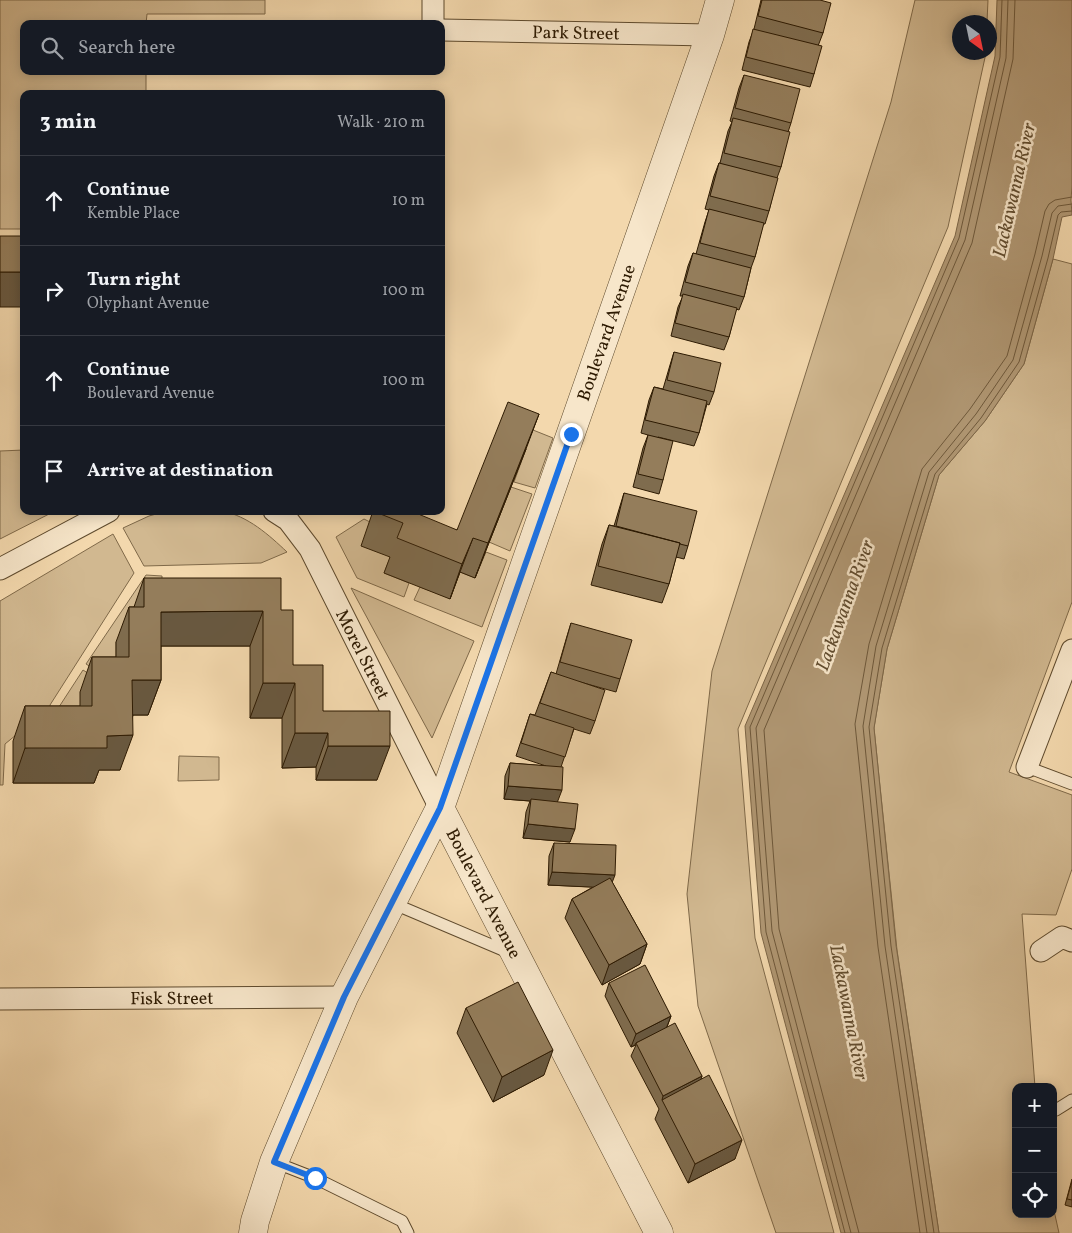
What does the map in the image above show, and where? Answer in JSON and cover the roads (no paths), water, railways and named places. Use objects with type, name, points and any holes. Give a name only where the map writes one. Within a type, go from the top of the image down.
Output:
[{"type":"street","points":[[433,0],[433,20]]},
{"type":"street","name":"Boulevard Avenue","points":[[659,1233],[440,808],[710,36],[720,0]]},
{"type":"street","name":"Park Street","points":[[445,30],[710,36]]},
{"type":"street","points":[[0,569],[101,515]]},
{"type":"street","name":"Morel Street","points":[[280,515],[288,520],[310,549],[440,808]]},
{"type":"street","points":[[1027,767],[1072,650]]},
{"type":"street","points":[[253,1233],[254,1221],[274,1162],[344,997],[440,808]]},
{"type":"street","points":[[1042,951],[1062,937],[1072,941]]},
{"type":"street","name":"Fisk Street","points":[[0,999],[344,997]]},
{"type":"lane","points":[[1027,767],[1072,784]]},
{"type":"lane","points":[[392,903],[516,956]]},
{"type":"lane","points":[[1057,1109],[1072,1100]]},
{"type":"lane","points":[[274,1162],[315,1178],[402,1221],[408,1233]]},
{"type":"water","name":"Lackawanna River","points":[[997,0],[1072,0],[1072,215],[1062,217],[1053,259],[1024,364],[985,421],[939,475],[887,649],[874,728],[896,945],[939,1233],[841,1233],[761,933],[745,726],[955,236],[994,60],[997,60]]}]
